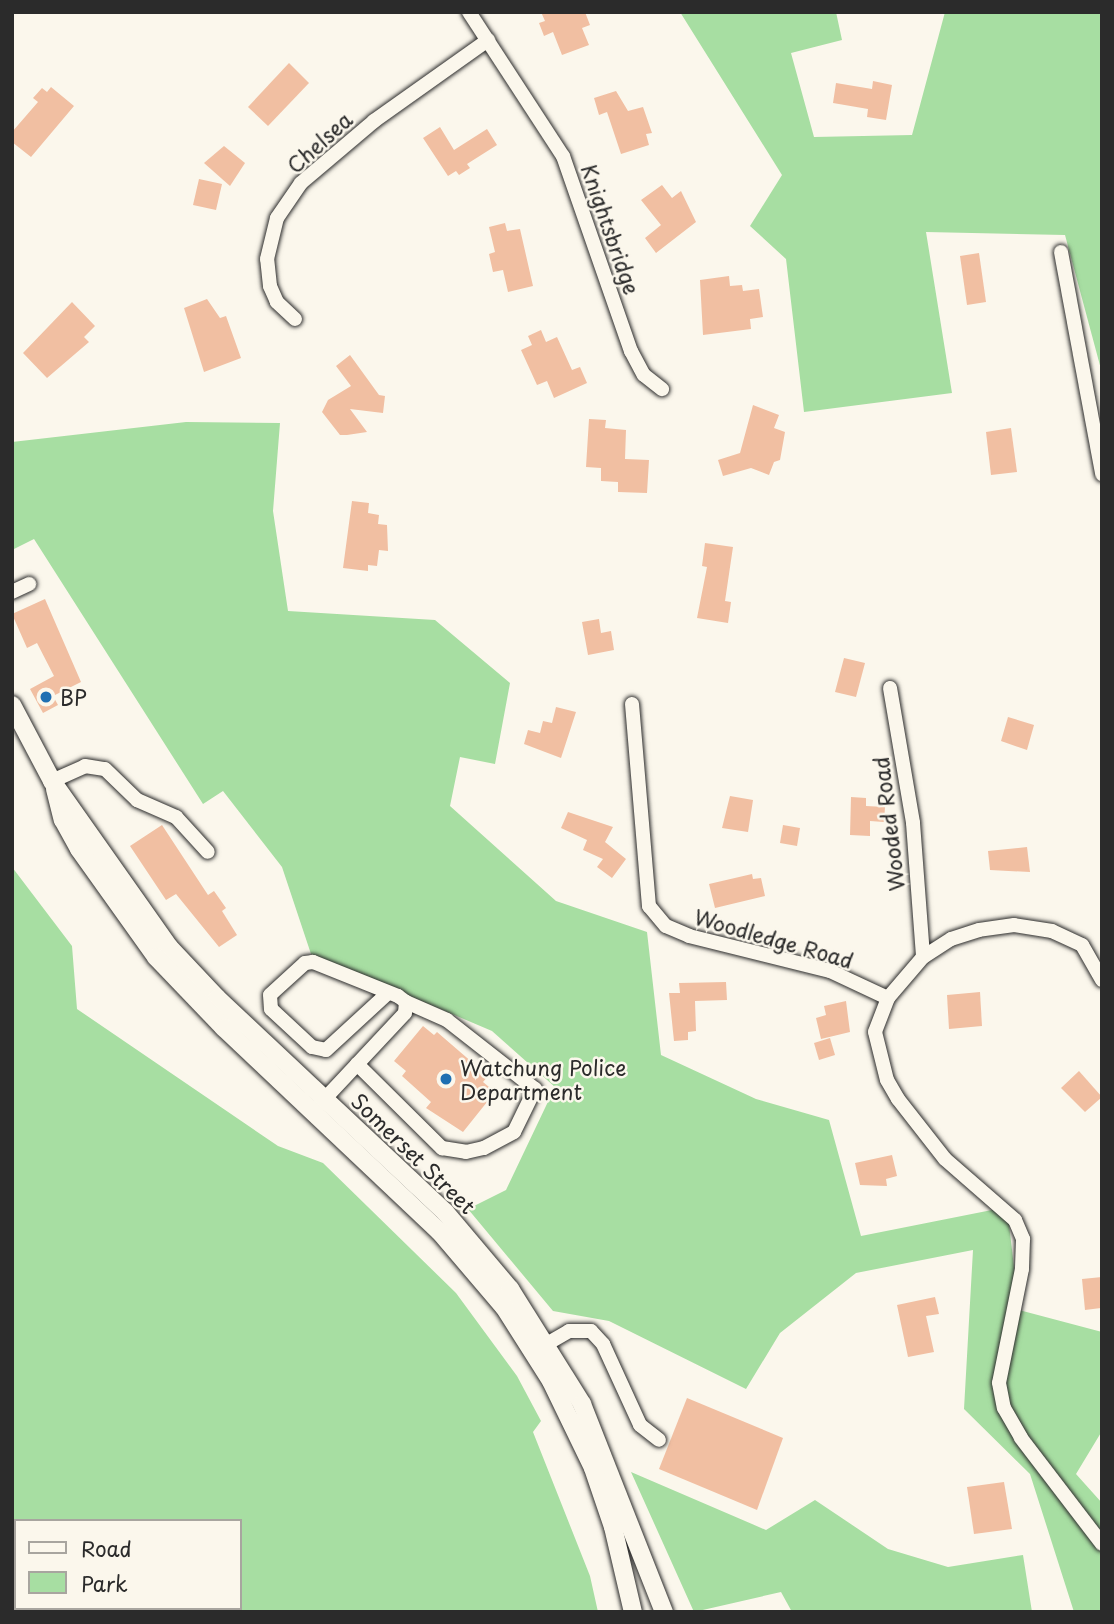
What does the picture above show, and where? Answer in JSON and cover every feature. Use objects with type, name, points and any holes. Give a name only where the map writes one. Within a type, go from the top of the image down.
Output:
[{"type":"main road","name":"Somerset Street","points":[[12,705],[52,781],[169,947],[461,1253],[540,1347],[597,1438],[663,1612]]},
{"type":"main road","name":"Somerset Street","points":[[540,1347],[596,1478],[617,1538],[633,1612]]},
{"type":"street","name":"Knightsbridge","points":[[469,12],[563,156],[631,351],[644,375],[662,390]]},
{"type":"street","name":"Chelsea","points":[[295,319],[273,294],[267,259],[277,218],[301,183],[374,121],[488,40]]},
{"type":"street","points":[[1061,253],[1102,474]]},
{"type":"street","points":[[12,592],[29,584]]},
{"type":"street","name":"Wooded Road","points":[[890,688],[913,823],[923,957]]},
{"type":"street","name":"Woodledge Road","points":[[632,704],[649,906],[666,926],[689,936],[830,971],[888,998]]},
{"type":"street","points":[[52,781],[85,766],[106,769],[137,800],[176,817],[208,852]]},
{"type":"street","points":[[1102,980],[1082,945],[1052,931],[1014,925],[951,939],[923,957],[888,998],[876,1032],[887,1080],[945,1159],[1003,1207],[1023,1239],[1022,1269],[999,1383],[1004,1408],[1021,1438],[1102,1544]]},
{"type":"street","points":[[357,1064],[442,1148],[466,1152],[484,1148],[514,1132],[535,1089],[446,1020],[388,993],[313,962],[296,971],[270,995],[269,1002],[312,1047],[326,1050],[388,993]]},
{"type":"street","points":[[318,1105],[405,1013],[406,1002]]},
{"type":"street","points":[[540,1347],[569,1331],[591,1331],[603,1343],[640,1425],[659,1440]]},
{"type":"green space","points":[[680,12],[836,12],[842,40],[791,53],[814,137],[912,135],[945,12],[1102,12],[1102,373],[1065,235],[926,232],[952,393],[804,412],[786,259],[750,226],[782,175]]},
{"type":"green space","points":[[186,422],[280,423],[273,511],[288,611],[435,620],[510,683],[495,764],[460,757],[450,806],[556,901],[647,932],[661,1055],[756,1099],[829,1120],[861,1236],[1007,1207],[1019,1310],[1102,1332],[1102,1431],[1076,1474],[1102,1503],[1102,1612],[1074,1612],[1030,1474],[964,1409],[973,1250],[856,1273],[780,1333],[746,1389],[609,1321],[553,1311],[468,1209],[506,1190],[555,1087],[492,1031],[311,954],[282,867],[223,791],[203,804],[34,539],[12,550],[12,442]]},
{"type":"green space","points":[[12,867],[72,946],[77,1009],[278,1146],[323,1163],[456,1293],[517,1376],[541,1421],[533,1432],[590,1576],[598,1612],[12,1612]]},
{"type":"green space","points":[[631,1472],[766,1530],[815,1500],[888,1549],[948,1567],[1023,1555],[1032,1612],[792,1612],[781,1592],[694,1612]]},
{"type":"building","points":[[541,12],[585,12],[590,25],[582,28],[589,45],[562,55],[553,32],[544,36],[539,23],[545,21]]},
{"type":"building","points":[[289,63],[309,83],[268,126],[248,107]]},
{"type":"building","points":[[873,81],[892,85],[886,120],[867,117],[868,109],[833,103],[836,83],[872,89]]},
{"type":"building","points":[[51,87],[74,106],[31,157],[12,142],[12,132],[38,102],[33,98],[42,88],[47,92]]},
{"type":"building","points":[[616,91],[628,111],[643,107],[652,133],[646,134],[649,145],[621,154],[607,112],[599,115],[594,98]]},
{"type":"building","points":[[440,127],[454,150],[487,129],[497,145],[467,164],[470,168],[459,175],[456,171],[448,176],[423,138]]},
{"type":"building","points":[[224,146],[245,163],[230,186],[204,163]]},
{"type":"building","points":[[199,179],[222,184],[216,210],[193,205]]},
{"type":"building","points":[[662,185],[672,198],[681,191],[696,222],[656,253],[645,238],[661,225],[641,200]]},
{"type":"building","points":[[505,223],[507,231],[520,229],[533,286],[508,292],[503,270],[493,272],[489,254],[495,252],[489,227]]},
{"type":"building","points":[[979,253],[986,302],[967,305],[960,256]]},
{"type":"building","points":[[729,276],[730,286],[742,285],[743,291],[759,289],[763,317],[750,319],[751,329],[703,335],[700,280]]},
{"type":"building","points":[[207,299],[220,318],[226,316],[241,358],[204,372],[184,308]]},
{"type":"building","points":[[72,302],[95,326],[84,337],[89,342],[47,378],[23,353]]},
{"type":"building","points":[[541,330],[546,342],[557,337],[572,370],[580,367],[587,383],[554,398],[547,381],[537,385],[521,350],[532,345],[528,336]]},
{"type":"building","points":[[350,355],[379,395],[385,396],[383,413],[350,409],[367,432],[340,435],[322,412],[328,400],[351,386],[336,366]]},
{"type":"building","points":[[753,405],[779,415],[774,428],[785,432],[780,460],[774,462],[769,475],[751,468],[723,476],[718,460],[740,453]]},
{"type":"building","points":[[589,419],[606,420],[605,428],[626,430],[625,459],[649,460],[647,493],[618,492],[618,482],[601,481],[601,468],[586,467]]},
{"type":"building","points":[[1011,428],[1017,472],[991,475],[986,432]]},
{"type":"building","points":[[352,501],[369,503],[368,513],[379,515],[378,524],[387,525],[388,551],[379,550],[377,566],[368,565],[368,571],[343,568]]},
{"type":"building","points":[[705,543],[733,547],[725,601],[731,602],[728,623],[697,618],[707,567],[702,566]]},
{"type":"building","points":[[45,599],[81,682],[53,696],[58,705],[43,713],[30,689],[54,676],[37,643],[27,648],[12,614]]},
{"type":"building","points":[[599,619],[601,633],[611,631],[614,650],[588,655],[582,622]]},
{"type":"building","points":[[844,658],[865,663],[856,697],[835,692]]},
{"type":"building","points":[[556,707],[576,712],[561,758],[524,744],[528,730],[540,733],[543,721],[552,723]]},
{"type":"building","points":[[1008,717],[1034,725],[1027,750],[1001,741]]},
{"type":"building","points":[[730,796],[753,800],[748,832],[722,828]]},
{"type":"building","points":[[851,797],[866,798],[866,806],[885,807],[884,822],[870,821],[870,836],[850,835]]},
{"type":"building","points":[[568,812],[613,827],[605,842],[626,859],[612,878],[597,867],[603,859],[583,850],[587,840],[561,828]]},
{"type":"building","points":[[162,825],[208,895],[214,891],[226,908],[222,911],[237,935],[219,947],[176,894],[166,900],[130,846]]},
{"type":"building","points":[[783,825],[800,828],[797,846],[780,843]]},
{"type":"building","points":[[1027,847],[1030,872],[990,870],[988,851]]},
{"type":"building","points":[[752,874],[753,879],[761,878],[765,896],[715,908],[709,884]]},
{"type":"building","points":[[726,982],[727,1000],[695,1001],[696,1031],[688,1032],[688,1040],[674,1041],[669,993],[680,993],[679,983]]},
{"type":"building","points":[[980,992],[982,1026],[949,1029],[947,995]]},
{"type":"building","points":[[846,1001],[850,1032],[821,1039],[816,1018],[826,1015],[824,1006]]},
{"type":"building","name":"Watchung Police Department","points":[[423,1026],[434,1035],[437,1032],[488,1076],[483,1082],[495,1092],[463,1132],[426,1108],[431,1102],[402,1076],[406,1071],[394,1061]]},
{"type":"building","points":[[830,1038],[835,1055],[819,1060],[814,1043]]},
{"type":"building","points":[[1079,1071],[1102,1097],[1085,1112],[1061,1088]]},
{"type":"building","points":[[892,1155],[897,1176],[886,1179],[887,1186],[860,1185],[855,1163]]},
{"type":"building","points":[[1102,1277],[1101,1308],[1085,1310],[1082,1279]]},
{"type":"building","points":[[935,1297],[939,1314],[926,1316],[934,1352],[908,1357],[897,1305]]},
{"type":"building","points":[[687,1398],[783,1438],[757,1510],[659,1469]]},
{"type":"building","points":[[1004,1482],[1012,1529],[974,1534],[967,1487]]},
{"type":"place","name":"BP","points":[[46,697]]},
{"type":"place","name":"Watchung Police Department","points":[[446,1079]]}]
